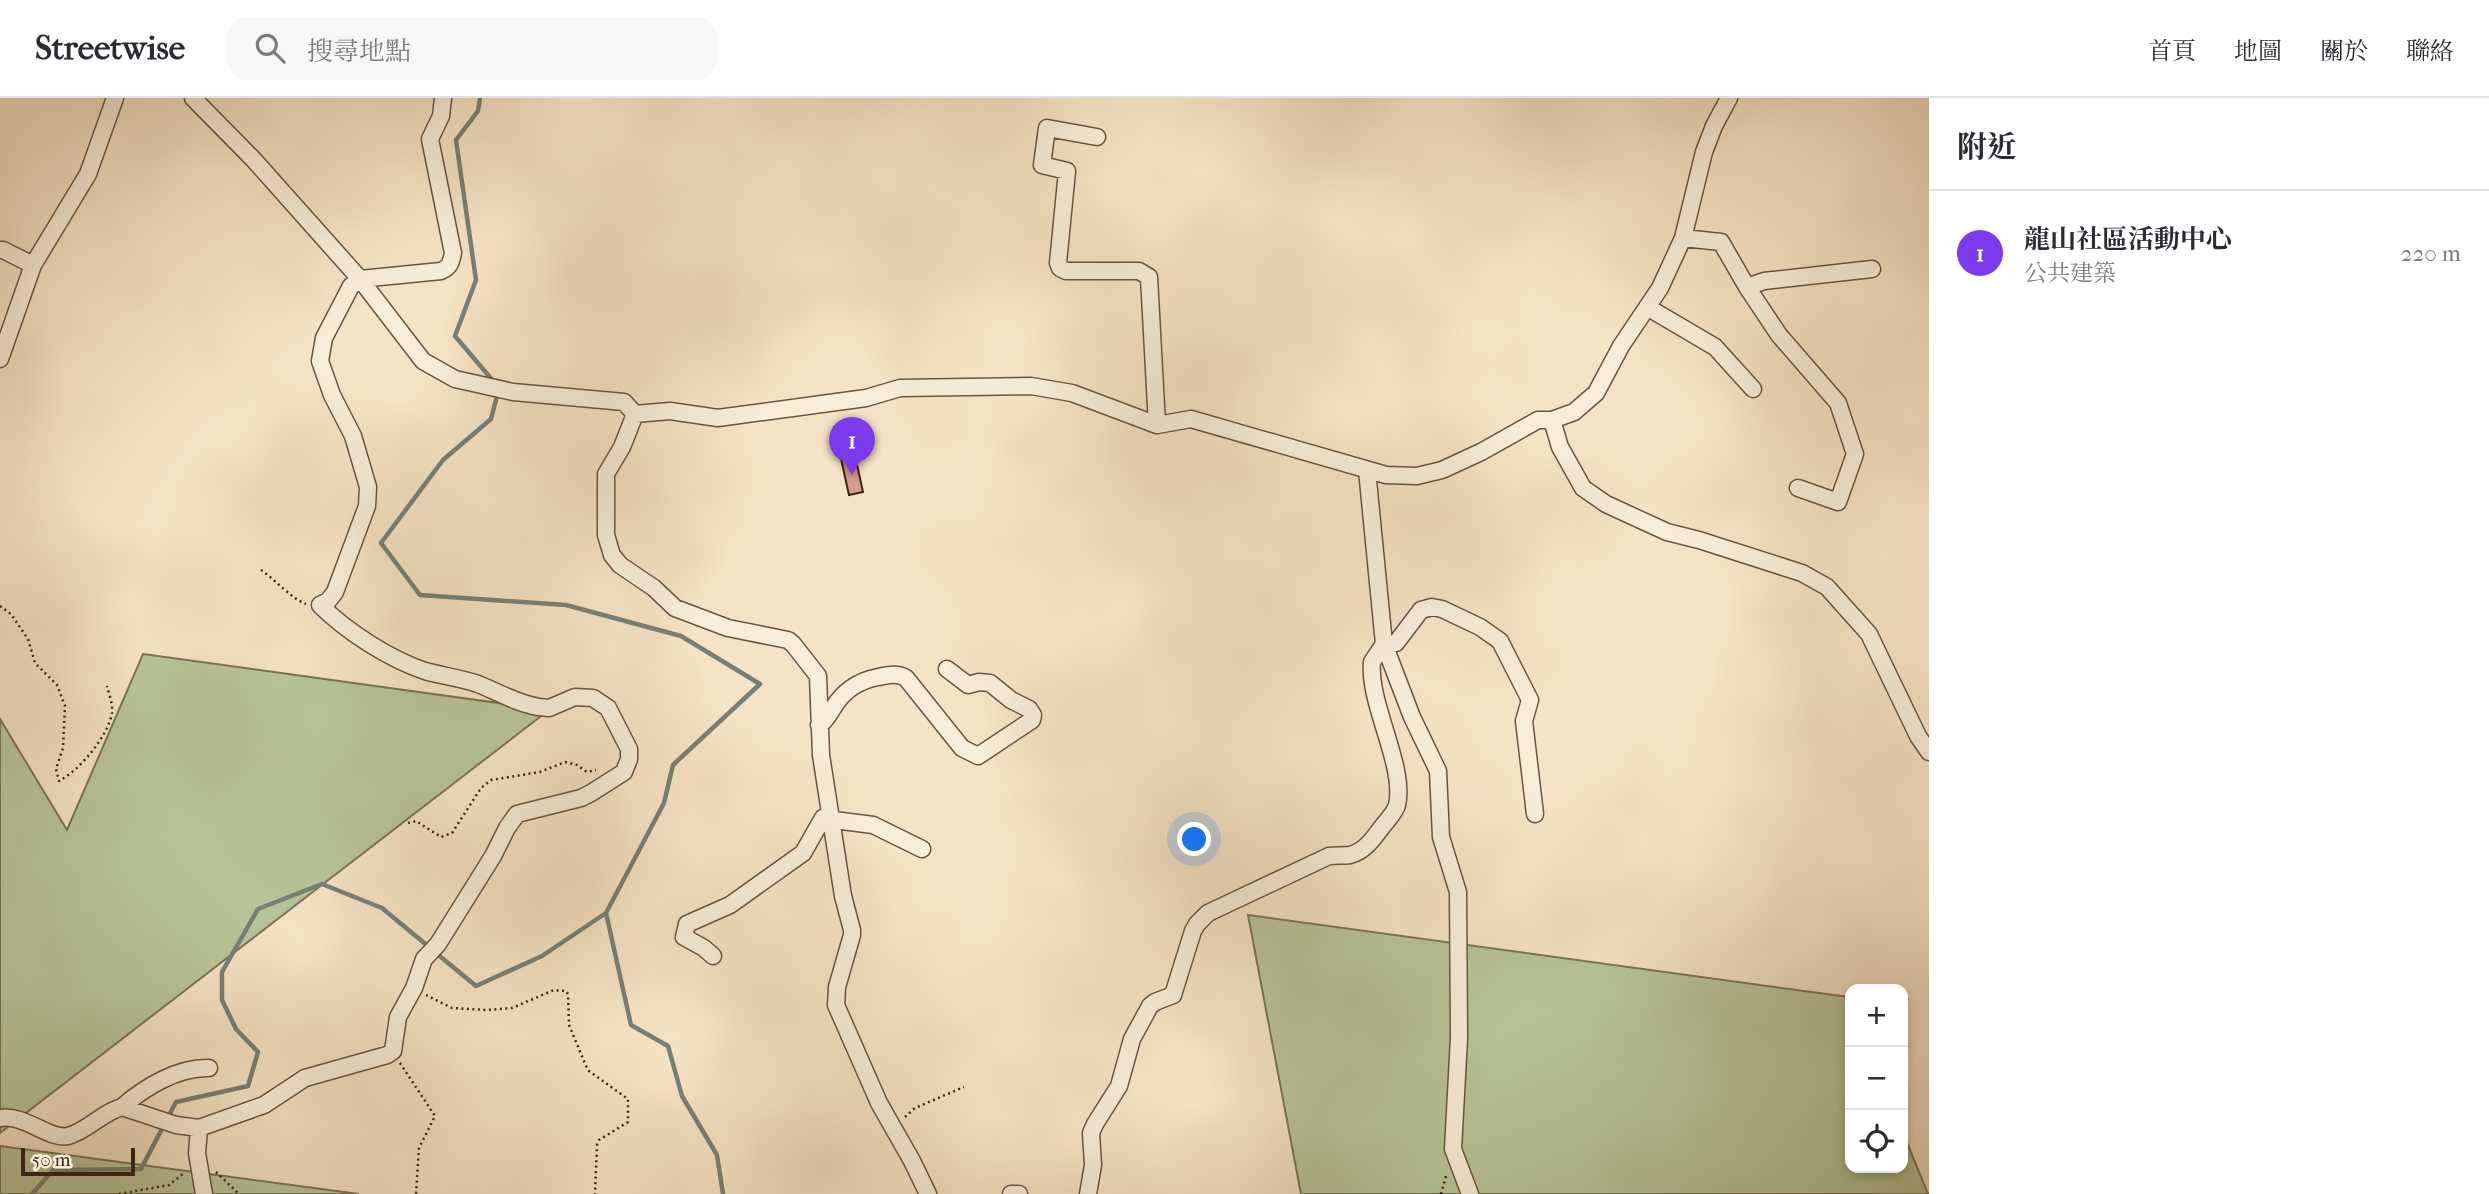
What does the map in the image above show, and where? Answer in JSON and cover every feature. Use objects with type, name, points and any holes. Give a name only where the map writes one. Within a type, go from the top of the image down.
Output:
[{"type":"street","points":[[1,359],[33,265],[88,174],[115,98]]},
{"type":"street","points":[[193,98],[254,160],[360,279],[424,361],[455,379],[509,391],[624,402],[635,414]]},
{"type":"street","points":[[122,1107],[176,1125],[199,1128],[264,1105],[305,1078],[393,1051],[398,1017],[414,988],[424,959],[438,944],[517,814],[581,798],[624,772],[629,760],[629,749],[608,708],[593,698],[575,697],[549,708],[539,707],[469,681],[428,672],[407,664],[337,622],[320,605],[328,601],[335,592],[369,497],[353,436],[332,395],[320,361],[324,338],[351,286],[360,279],[441,271],[448,268],[452,262],[453,253],[430,139],[441,116],[443,98]]},
{"type":"street","points":[[635,414],[670,411],[718,418],[866,398],[900,388],[1031,387],[1072,393],[1157,425],[1191,419],[1386,475],[1407,476],[1442,470],[1538,420],[1552,421],[1574,412],[1596,393],[1621,346],[1660,288],[1683,238],[1704,152],[1729,98]]},
{"type":"street","points":[[1097,137],[1047,128],[1042,165],[1067,171],[1058,263],[1060,268],[1066,271],[1139,271],[1149,276],[1157,425]]},
{"type":"street","points":[[1683,238],[1721,242],[1746,287],[1779,335],[1838,403],[1855,454],[1838,502],[1798,488]]},
{"type":"street","points":[[0,250],[33,265]]},
{"type":"street","points":[[1746,287],[1764,281],[1871,269]]},
{"type":"street","points":[[1647,307],[1715,347],[1754,388]]},
{"type":"street","points":[[635,414],[622,447],[606,474],[606,534],[612,555],[675,608],[728,628],[780,638],[793,644],[818,676],[821,755],[843,896],[852,934],[837,987],[836,1005],[894,1131],[928,1194]]},
{"type":"street","points":[[1552,421],[1560,447],[1583,488],[1606,504],[1667,532],[1802,573],[1827,587],[1869,634],[1918,736],[1929,752]]},
{"type":"street","points":[[1367,470],[1384,644],[1412,717],[1438,771],[1441,837],[1458,892],[1459,1038],[1453,1149],[1470,1194]]},
{"type":"street","points":[[1384,644],[1396,643],[1421,610],[1432,607],[1480,626],[1500,641],[1530,700],[1524,721],[1535,814]]},
{"type":"street","points":[[1088,1194],[1093,1166],[1091,1133],[1119,1086],[1132,1039],[1150,1006],[1173,995],[1196,924],[1208,913],[1329,856],[1349,855],[1368,846],[1394,811],[1398,794],[1394,768],[1382,727],[1372,667],[1372,662],[1384,644]]},
{"type":"street","points":[[819,725],[826,721],[841,696],[850,687],[867,679],[894,674],[906,678],[962,748],[978,756],[1032,720],[1033,715],[1029,709],[990,683],[968,685],[947,669]]},
{"type":"street","points":[[713,956],[684,937],[687,925],[730,905],[803,853],[823,818],[873,825],[922,849]]},
{"type":"street","points":[[0,1118],[12,1117],[69,1136],[122,1107],[136,1095],[168,1077],[198,1068],[209,1068]]},
{"type":"street","points":[[199,1128],[197,1153],[204,1194]]},
{"type":"street","points":[[1011,1194],[1019,1194]]},
{"type":"path","points":[[261,570],[299,601],[312,606],[320,605]]},
{"type":"path","points":[[0,606],[11,614],[28,639],[35,663],[57,685],[65,706],[63,748],[56,769],[59,781],[69,775],[107,733],[113,710],[107,686]]},
{"type":"path","points":[[408,823],[416,821],[444,838],[452,833],[481,788],[491,780],[540,772],[565,762],[577,765],[587,772],[604,768]]},
{"type":"path","points":[[414,988],[453,1008],[487,1010],[512,1008],[554,990],[566,991],[569,1025],[586,1066],[628,1099],[628,1122],[604,1137],[597,1145],[595,1194]]},
{"type":"path","points":[[393,1051],[435,1116],[419,1148],[416,1194]]},
{"type":"path","points":[[894,1131],[915,1108],[964,1087]]},
{"type":"green space","points":[[143,654],[549,710],[0,1133],[0,719],[67,830]]},
{"type":"green space","points":[[1248,915],[1845,997],[1845,1173],[1908,1173],[1908,1145],[1928,1194],[1301,1194]]},
{"type":"green space","points":[[0,1146],[359,1194],[0,1194]]},
{"type":"building","points":[[848,424],[863,492],[849,495],[834,427]]},
{"type":"waterway","points":[[480,98],[478,111],[456,140],[476,280],[455,336],[494,382]]},
{"type":"waterway","points":[[436,953],[476,986],[542,956],[606,913],[664,803],[673,765],[760,684],[681,636],[566,605],[420,595],[381,543],[443,460],[491,419],[498,392]]},
{"type":"waterway","points":[[32,1194],[53,1170],[141,1169],[176,1102],[248,1086],[258,1052],[236,1029],[222,1000],[222,972],[258,909],[322,884],[382,908],[429,947]]},
{"type":"waterway","points":[[606,913],[631,1025],[668,1046],[682,1096],[717,1155],[723,1194]]},
{"type":"place","name":"龍山社區活動中心","points":[[852,475]]}]
